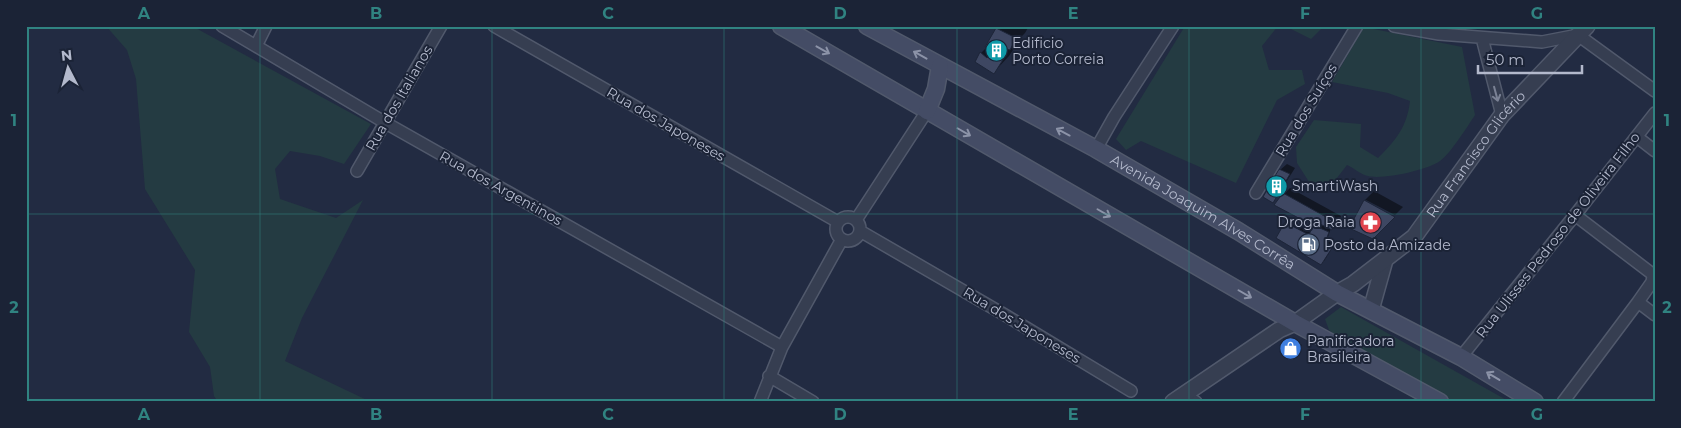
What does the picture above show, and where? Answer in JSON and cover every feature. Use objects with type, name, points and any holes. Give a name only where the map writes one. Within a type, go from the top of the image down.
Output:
[{"type":"main road","points":[[780,26],[795,30],[927,111],[1295,323],[1440,402]]},
{"type":"main road","name":"Avenida Joaquim Alves Corrêa","points":[[868,26],[1096,149],[1238,231],[1336,294],[1462,357],[1535,402]]},
{"type":"main road","points":[[927,111],[936,89],[940,66]]},
{"type":"street","name":"Rua dos Argentinos","points":[[222,26],[384,122],[782,347]]},
{"type":"street","points":[[256,46],[266,26]]},
{"type":"street","name":"Rua dos Italianos","points":[[358,170],[441,26]]},
{"type":"street","name":"Rua dos Japoneses","points":[[494,26],[838,222]]},
{"type":"street","points":[[1096,149],[1114,117],[1173,26]]},
{"type":"street","name":"Rua dos Suíços","points":[[1256,193],[1357,26]]},
{"type":"street","points":[[1394,26],[1439,34],[1542,42],[1583,31],[1655,91]]},
{"type":"street","name":"Rua Francisco Glicério","points":[[1184,399],[1279,330],[1295,323],[1353,284],[1414,237],[1502,115],[1583,31]]},
{"type":"street","points":[[1482,38],[1502,115]]},
{"type":"street","points":[[858,225],[849,217],[842,219],[836,225],[836,233],[842,239],[850,241],[859,234],[858,225],[927,111]]},
{"type":"street","name":"Rua Ulisses Pedroso de Oliveira Filho","points":[[1462,357],[1655,113]]},
{"type":"street","points":[[1637,137],[1655,151]]},
{"type":"street","points":[[1563,402],[1638,302],[1652,282],[1653,276],[1576,215]]},
{"type":"street","name":"Rua dos Japoneses","points":[[858,225],[1131,391]]},
{"type":"street","points":[[760,402],[782,347],[842,239]]},
{"type":"street","points":[[1371,310],[1385,260]]},
{"type":"street","points":[[1638,302],[1655,315]]},
{"type":"street","points":[[770,376],[813,402]]},
{"type":"shaded area","points":[[106,26],[192,26],[371,124],[344,164],[320,156],[290,151],[275,169],[280,199],[336,218],[363,200],[302,318],[285,361],[371,402],[218,402],[214,396],[210,367],[189,332],[195,270],[145,189],[136,79],[127,50]]},
{"type":"shaded area","points":[[1185,26],[1278,26],[1262,46],[1269,70],[1302,70],[1305,84],[1277,100],[1236,183],[1141,141],[1126,150],[1116,139]]},
{"type":"shaded area","points":[[1285,26],[1324,26],[1311,39]]},
{"type":"shaded area","points":[[1364,27],[1462,47],[1475,115],[1449,152],[1440,161],[1426,168],[1375,177],[1363,174],[1347,165],[1333,183],[1311,185],[1297,163],[1296,147],[1314,120],[1361,124],[1360,147],[1378,158],[1400,132],[1409,110],[1410,101],[1388,93],[1332,82]]},
{"type":"shaded area","points":[[1341,307],[1510,402],[1454,402],[1338,338],[1329,330],[1325,319]]},
{"type":"building","name":"Edificio Porto Correia","points":[[996,28],[1016,38],[1010,50],[1004,48],[999,53],[1004,58],[994,74],[975,62],[980,52],[987,58],[992,52],[985,47]]},
{"type":"building","name":"SmartiWash","points":[[1279,169],[1290,174],[1273,203],[1263,197]]},
{"type":"building","points":[[1283,193],[1335,222],[1332,230],[1310,219],[1308,223],[1274,205]]},
{"type":"building","name":"Droga Raia","points":[[1364,200],[1395,217],[1373,239],[1349,228]]},
{"type":"building","name":"Posto da Amizade","points":[[1285,222],[1309,235],[1313,225],[1329,232],[1325,243],[1332,248],[1321,265],[1276,238]]},
{"type":"building","name":"Panificadora Brasileira","points":[[1288,342],[1300,348],[1294,356],[1281,350]]},
{"type":"place","name":"Edificio Porto Correia","points":[[996,51]]},
{"type":"place","name":"SmartiWash","points":[[1276,186]]},
{"type":"place","name":"Droga Raia","points":[[1371,222]]},
{"type":"place","name":"Posto da Amizade","points":[[1308,245]]},
{"type":"place","name":"Panificadora Brasileira","points":[[1291,349]]}]
